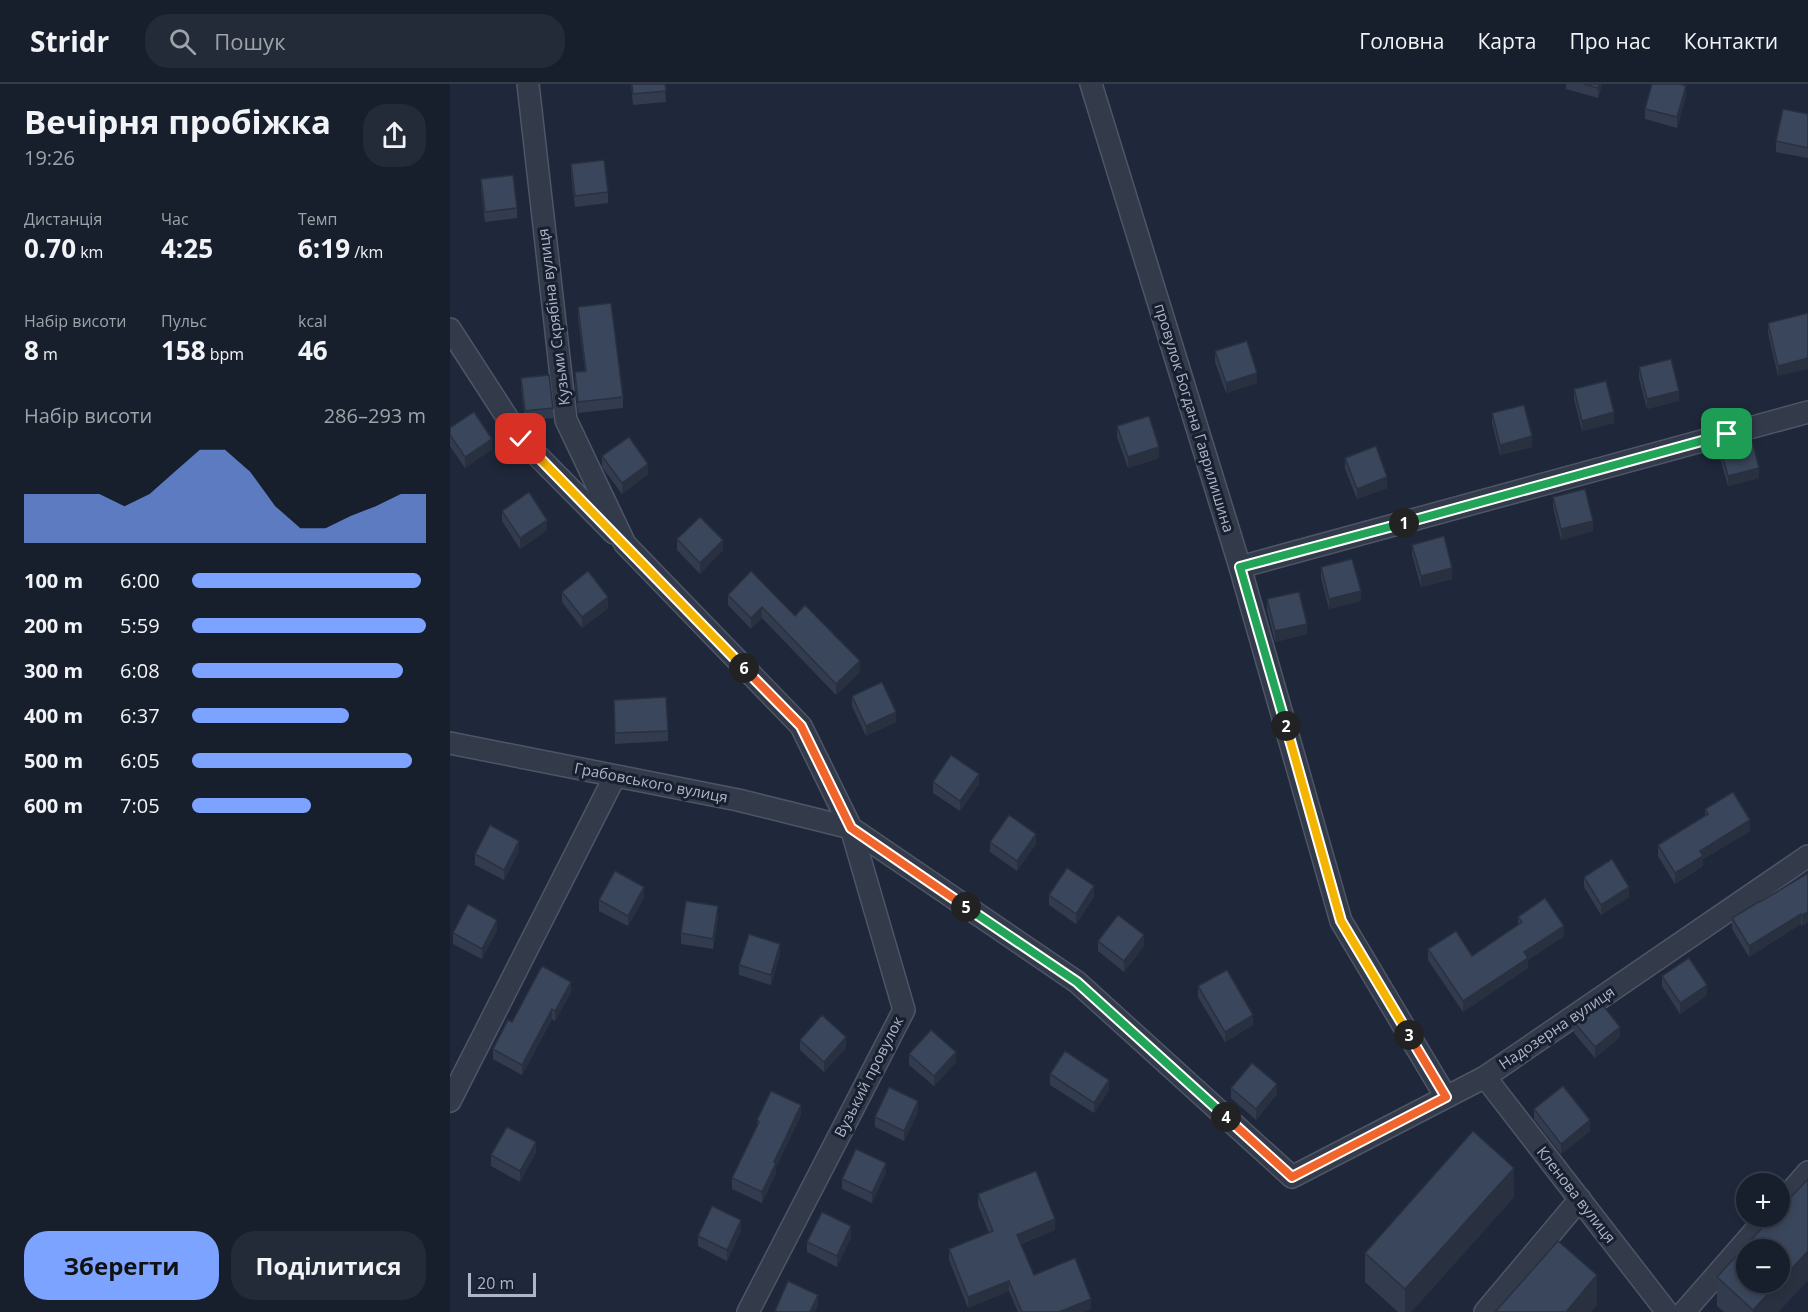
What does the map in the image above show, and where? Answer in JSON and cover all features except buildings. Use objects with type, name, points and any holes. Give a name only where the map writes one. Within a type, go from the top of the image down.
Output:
[{"type":"street","name":"Кузьми Скрябіна вулиця","points":[[528,84],[566,420],[625,544],[801,726],[851,828],[1077,982],[1292,1177]]},
{"type":"street","name":"провулок Богдана Гаврилишина","points":[[1091,84],[1240,567],[1341,921],[1446,1097]]},
{"type":"street","points":[[450,329],[521,439],[625,544]]},
{"type":"street","points":[[1240,567],[1808,412]]},
{"type":"street","name":"Грабовського вулиця","points":[[450,743],[738,800],[851,828]]},
{"type":"street","points":[[450,1101],[615,776]]},
{"type":"street","name":"Вузький провулок","points":[[748,1312],[904,1010],[851,828]]},
{"type":"street","name":"Надозерна вулиця","points":[[1292,1177],[1485,1077],[1808,856]]},
{"type":"street","name":"Кленова вулиця","points":[[1485,1077],[1667,1312]]},
{"type":"street","points":[[1790,1192],[1808,1172]]},
{"type":"street","points":[[1485,1312],[1580,1199]]},
{"type":"street","points":[[1684,1312],[1758,1227]]},
{"type":"route","points":[[521,439],[801,726],[851,828],[1077,982],[1292,1177],[1446,1097],[1341,921],[1240,567],[1727,434]]}]
